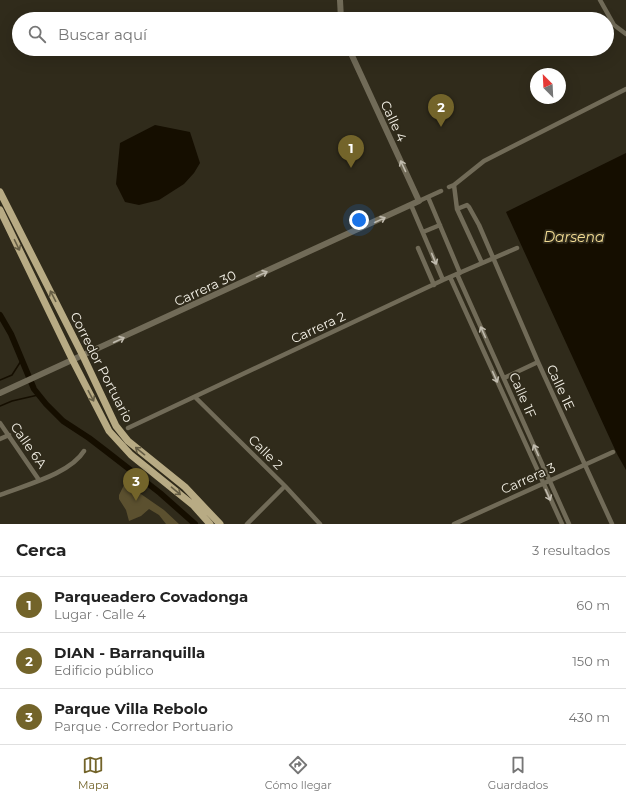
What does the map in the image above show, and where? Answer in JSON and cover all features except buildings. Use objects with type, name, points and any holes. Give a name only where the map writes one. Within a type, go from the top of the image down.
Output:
[{"type":"main road","name":"Corredor Portuario","points":[[0,192],[83,356],[116,426],[128,441],[185,487],[220,524]]},
{"type":"main road","name":"Corredor Portuario","points":[[0,210],[73,361],[109,430],[131,455],[193,505],[210,524]]},
{"type":"street","points":[[340,0],[341,12]]},
{"type":"street","points":[[600,0],[607,12]]},
{"type":"street","points":[[614,24],[626,34]]},
{"type":"street","name":"Calle 4","points":[[352,56],[419,201]]},
{"type":"street","points":[[482,263],[457,209],[451,186],[484,161],[626,89]]},
{"type":"street","points":[[419,201],[442,191]]},
{"type":"street","name":"Calle 1F","points":[[428,197],[459,274],[569,524]]},
{"type":"street","name":"Carrera 30","points":[[0,394],[419,201]]},
{"type":"street","points":[[411,205],[443,280]]},
{"type":"street","name":"Calle 1E","points":[[457,209],[467,205],[470,207],[538,362],[612,524]]},
{"type":"street","points":[[423,232],[440,225]]},
{"type":"street","points":[[418,248],[434,285]]},
{"type":"street","name":"Carrera 2","points":[[128,428],[443,280],[517,248]]},
{"type":"street","name":"Calle 1F","points":[[450,277],[562,524]]},
{"type":"street","points":[[504,378],[538,362]]},
{"type":"street","points":[[502,392],[509,389]]},
{"type":"street","name":"Calle 2","points":[[195,397],[285,486],[320,524]]},
{"type":"street","name":"Calle 6A","points":[[0,423],[39,480]]},
{"type":"street","points":[[0,439],[9,435]]},
{"type":"street","points":[[0,495],[50,476],[73,463],[84,451]]},
{"type":"street","name":"Carrera 3","points":[[454,524],[613,452]]},
{"type":"street","points":[[246,524],[285,486]]},
{"type":"shaded area","points":[[125,483],[164,510],[179,524],[166,524],[159,515],[149,509],[141,516],[129,521],[126,510],[119,499],[119,495]]},
{"type":"water","points":[[155,125],[190,132],[200,163],[194,173],[184,184],[159,200],[139,205],[125,202],[116,184],[120,143]]},
{"type":"water","name":"Darsena","points":[[626,153],[626,470],[617,454],[506,212]]},
{"type":"waterway","points":[[0,315],[11,334],[34,389],[46,404],[63,421],[89,438],[160,493],[195,524]]},
{"type":"waterway","points":[[0,380],[12,375],[21,361]]},
{"type":"waterway","points":[[0,406],[12,401],[38,395]]},
{"type":"place","name":"DIAN - Barranquilla","points":[[441,127]]},
{"type":"place","name":"Parqueadero Covadonga","points":[[351,168]]},
{"type":"place","name":"Parque Villa Rebolo","points":[[136,501]]}]
